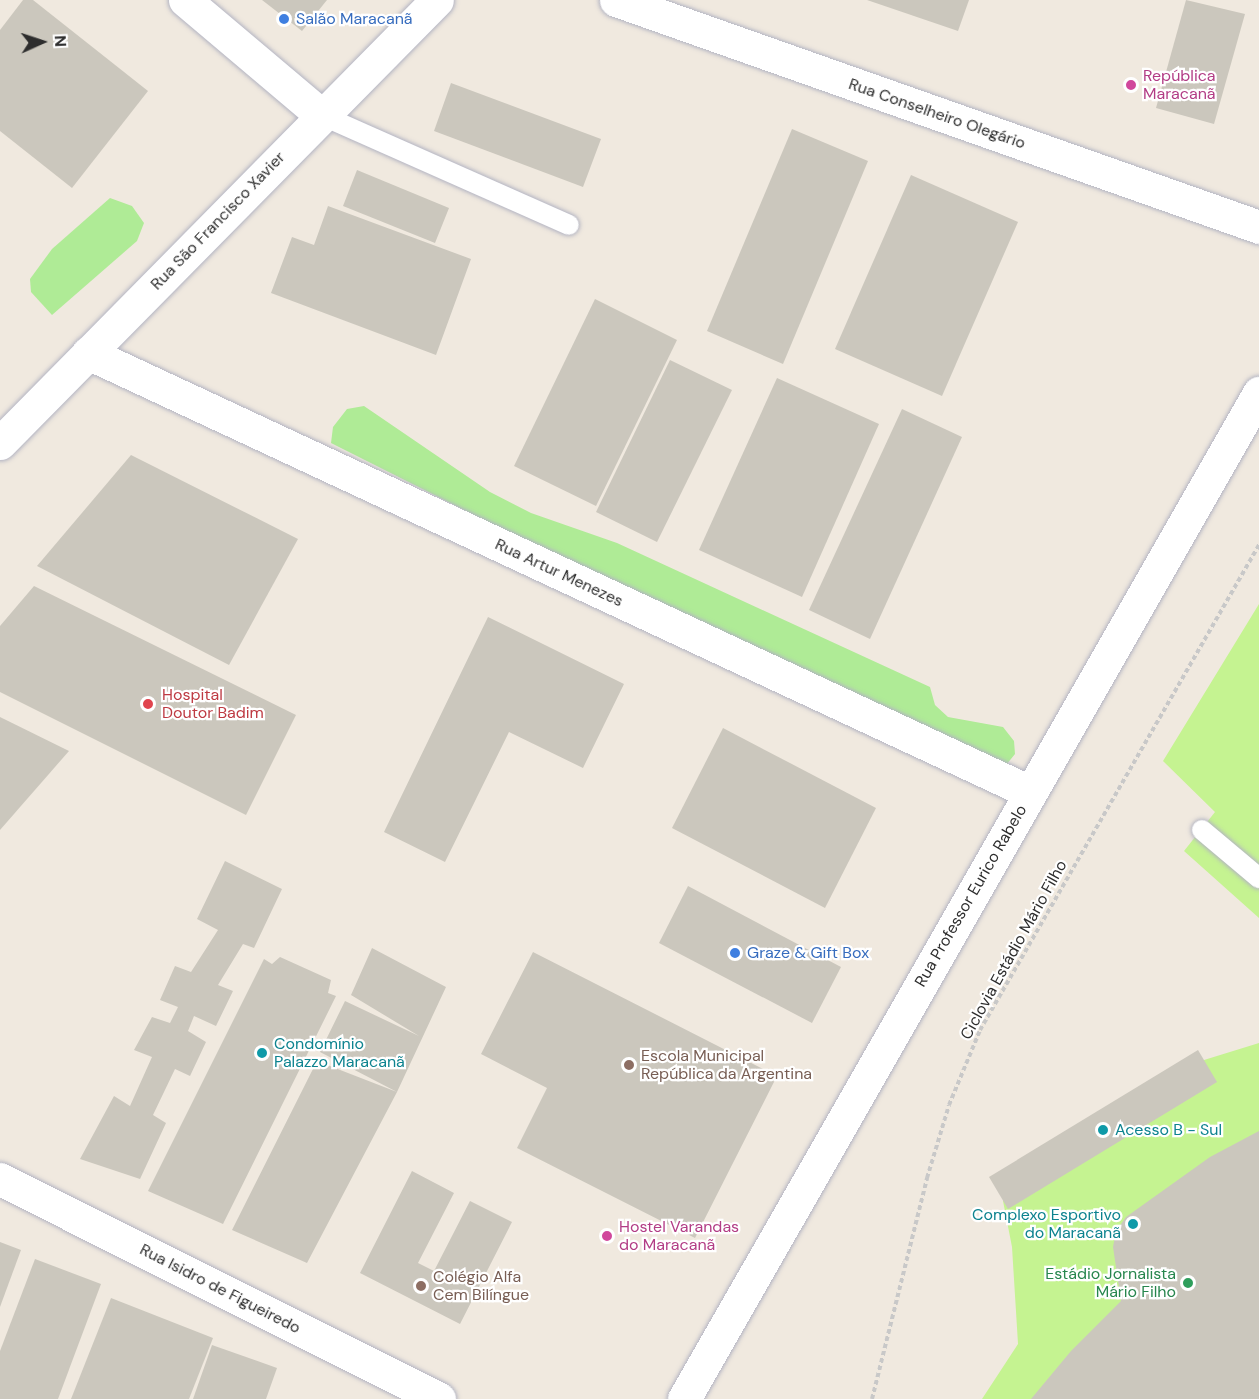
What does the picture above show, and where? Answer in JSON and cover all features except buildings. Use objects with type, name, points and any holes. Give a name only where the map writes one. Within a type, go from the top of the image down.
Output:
[{"type":"street","points":[[186,0],[321,115]]},
{"type":"street","name":"Rua São Francisco Xavier","points":[[0,443],[321,115],[437,0]]},
{"type":"street","name":"Rua Conselheiro Olegário","points":[[616,0],[1259,228]]},
{"type":"street","name":"Rua Artur Menezes","points":[[88,353],[1030,792]]},
{"type":"street","name":"Rua Professor Eurico Rabelo","points":[[684,1399],[1259,393]]},
{"type":"street","name":"Rua Isidro de Figueiredo","points":[[0,1179],[439,1399]]},
{"type":"lane","points":[[321,115],[569,225]]},
{"type":"lane","points":[[1202,830],[1259,878]]},
{"type":"path","name":"Ciclovia Estádio Mário Filho","points":[[872,1399],[927,1178],[949,1105],[980,1030],[1259,545]]},
{"type":"green space","points":[[110,198],[132,206],[144,223],[137,241],[52,315],[31,292],[30,279],[52,249]]},
{"type":"green space","points":[[364,406],[490,492],[531,513],[617,543],[930,687],[935,705],[948,717],[1003,727],[1014,741],[1015,754],[1002,770],[987,773],[331,443],[333,427],[347,409]]},
{"type":"green space","points":[[1259,604],[1259,918],[1184,851],[1215,812],[1163,761]]},
{"type":"green space","name":"Complexo Esportivo do Maracanã","points":[[1259,1043],[1259,1399],[982,1399],[1018,1344],[1012,1247],[1003,1201],[1204,1060]]},
{"type":"place","name":"Salão Maracanã","points":[[284,19]]},
{"type":"place","name":"República Maracanã","points":[[1131,85]]},
{"type":"place","name":"Hospital Doutor Badim","points":[[148,704]]},
{"type":"place","name":"Graze & Gift Box","points":[[735,953]]},
{"type":"place","name":"Condomínio Palazzo Maracanã","points":[[262,1053]]},
{"type":"place","name":"Escola Municipal República da Argentina","points":[[629,1065]]},
{"type":"place","name":"Acesso B - Sul","points":[[1103,1130]]},
{"type":"place","name":"Complexo Esportivo do Maracanã","points":[[1133,1224]]},
{"type":"place","name":"Hostel Varandas do Maracanã","points":[[607,1236]]},
{"type":"place","name":"Estádio Jornalista Mário Filho","points":[[1188,1283]]},
{"type":"place","name":"Colégio Alfa Cem Bilíngue","points":[[421,1286]]}]
